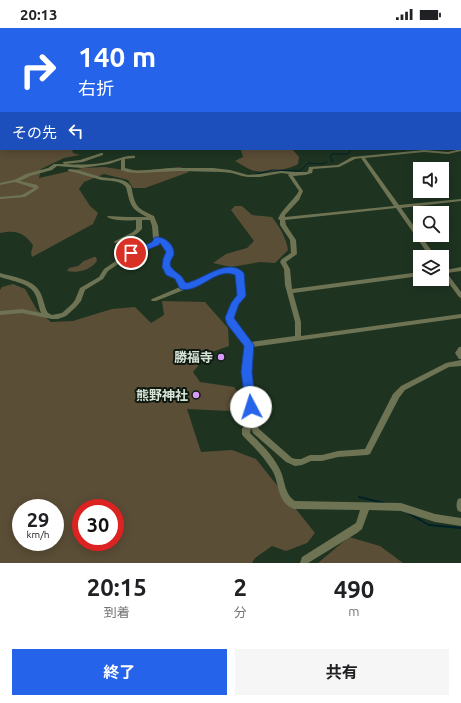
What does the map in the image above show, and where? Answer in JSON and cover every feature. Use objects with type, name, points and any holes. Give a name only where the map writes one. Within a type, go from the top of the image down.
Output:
[{"type":"street","points":[[123,158],[123,169],[127,171],[144,172],[190,169],[232,172],[246,176],[279,171],[303,174],[310,172],[311,168],[339,166],[354,158],[362,157],[424,151],[448,153],[461,150]]},
{"type":"street","points":[[0,184],[16,181],[28,175],[55,166],[80,161],[102,154]]},
{"type":"street","points":[[55,166],[82,167],[109,163],[123,158],[133,157]]},
{"type":"street","points":[[362,157],[427,250]]},
{"type":"street","points":[[55,166],[84,172],[96,177],[111,179],[130,187],[133,206],[136,210],[152,218],[155,226],[155,236],[168,246],[170,255],[167,259],[166,267],[169,273],[178,278],[183,287],[186,287]]},
{"type":"street","points":[[293,173],[290,175],[301,191],[297,199],[282,215],[281,219],[283,225],[293,240],[294,254],[283,262],[287,269],[288,285],[298,322],[298,338]]},
{"type":"street","points":[[0,198],[23,196],[37,188],[35,186],[16,181]]},
{"type":"street","points":[[281,219],[397,208],[461,200]]},
{"type":"street","points":[[110,217],[139,219],[152,218]]},
{"type":"street","points":[[117,242],[135,233],[139,229],[139,219]]},
{"type":"street","points":[[0,313],[22,311],[48,316],[58,316],[66,313],[74,306],[85,286],[101,278],[106,270],[131,253],[156,244],[158,239]]},
{"type":"street","points":[[449,270],[461,269]]},
{"type":"street","points":[[154,300],[221,272],[234,271],[240,273],[242,296],[235,303],[230,321],[249,345],[246,372],[250,394],[251,422],[256,431],[289,460],[295,463],[302,462],[310,458],[322,458],[338,454],[362,454],[367,452],[370,450],[379,428],[396,396],[403,388],[442,367],[461,364]]},
{"type":"street","points":[[0,275],[31,285],[35,289],[42,310],[48,316]]},
{"type":"street","points":[[290,291],[413,275]]},
{"type":"street","points":[[449,280],[461,296]]},
{"type":"street","points":[[249,345],[461,316]]},
{"type":"street","points":[[461,349],[458,353],[461,357]]},
{"type":"street","points":[[251,422],[246,429],[246,434],[279,474],[281,490],[290,503],[294,505],[401,507],[435,518],[461,522]]},
{"type":"street","points":[[461,502],[461,508]]},
{"type":"street","points":[[304,563],[305,560],[359,526],[366,506]]},
{"type":"shaded area","points":[[0,150],[72,150],[73,153],[80,155],[64,158],[41,169],[39,178],[83,168],[104,167],[124,170],[150,170],[180,167],[189,172],[145,188],[133,188],[128,180],[104,174],[84,182],[79,189],[90,206],[98,213],[93,224],[32,257],[31,253],[33,245],[26,237],[15,232],[0,233]]},
{"type":"shaded area","points":[[241,150],[293,150],[299,157],[298,164],[288,168],[260,172],[235,161],[243,157]]},
{"type":"shaded area","points":[[235,206],[242,206],[252,215],[272,217],[275,221],[284,237],[288,250],[275,263],[260,262],[231,267],[213,263],[226,254],[247,248],[254,241],[231,210]]},
{"type":"shaded area","points":[[96,257],[97,261],[91,267],[76,272],[67,271],[69,268],[78,266],[84,261]]},
{"type":"shaded area","points":[[13,284],[25,289],[37,310],[51,322],[73,321],[112,309],[135,307],[151,323],[164,315],[162,301],[205,302],[228,328],[229,346],[209,353],[193,372],[200,382],[234,387],[239,394],[231,411],[187,409],[201,452],[232,450],[256,459],[315,533],[307,543],[286,551],[272,546],[255,558],[252,563],[0,563],[0,290],[2,287]]},
{"type":"shaded area","points":[[349,537],[380,546],[403,563],[318,563]]},
{"type":"waterway","points":[[331,161],[333,161],[330,157],[332,154],[348,154],[350,150]]},
{"type":"waterway","points":[[253,175],[272,170],[300,171],[308,163],[321,164],[327,162]]},
{"type":"waterway","points":[[232,171],[239,173]]},
{"type":"waterway","points":[[359,497],[384,503]]},
{"type":"waterway","points":[[408,513],[429,525],[461,528]]},
{"type":"place","name":"勝福寺","points":[[221,357]]},
{"type":"place","name":"熊野神社","points":[[196,395]]},
{"type":"route","points":[[131,253],[156,244],[158,239],[162,241],[168,246],[170,252],[166,267],[169,273],[178,278],[183,287],[192,286],[213,274],[221,272],[234,271],[240,273],[242,296],[235,303],[230,321],[234,324],[249,345],[246,372],[251,407]]}]
